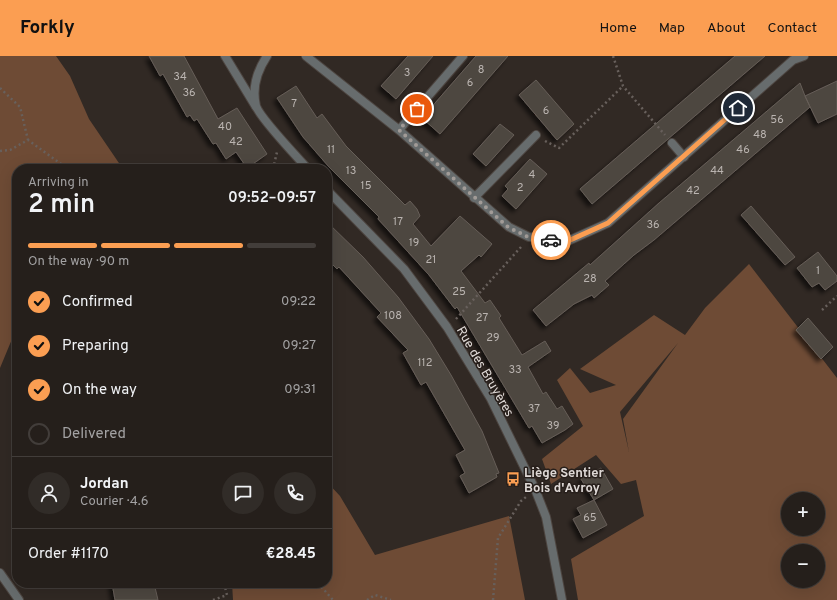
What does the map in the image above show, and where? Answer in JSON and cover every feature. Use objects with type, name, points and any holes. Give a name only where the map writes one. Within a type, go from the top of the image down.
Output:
[{"type":"street","points":[[225,56],[256,107],[280,138],[303,164]]},
{"type":"street","points":[[256,107],[255,84],[260,67],[267,56]]},
{"type":"street","points":[[306,56],[399,130],[508,227],[528,237],[568,241],[608,223],[793,60],[804,56]]},
{"type":"street","points":[[399,130],[463,56]]},
{"type":"street","points":[[474,198],[536,135]]},
{"type":"street","points":[[672,143],[684,157]]},
{"type":"street","name":"Rue des Bruyères","points":[[332,195],[404,269],[447,327],[491,399],[535,489],[546,517],[562,600]]},
{"type":"street","points":[[0,573],[19,600]]},
{"type":"path","points":[[613,56],[624,86],[672,143]]},
{"type":"path","points":[[536,135],[559,148],[624,86]]},
{"type":"path","points":[[0,88],[20,107],[28,140],[61,164]]},
{"type":"path","points":[[0,151],[10,150],[28,140]]},
{"type":"path","points":[[458,318],[517,251]]},
{"type":"path","points":[[822,310],[837,296]]},
{"type":"path","points":[[493,600],[498,538],[521,501],[535,489]]},
{"type":"path","points":[[213,600],[227,596],[225,588]]},
{"type":"path","points":[[322,588],[333,600]]},
{"type":"path","points":[[368,600],[375,595],[391,600]]},
{"type":"shaded area","points":[[0,56],[56,56],[70,76],[89,119],[120,164],[12,164],[12,339],[0,368]]},
{"type":"shaded area","points":[[749,264],[837,378],[837,600],[578,600],[571,559],[644,516],[636,480],[621,484],[596,455],[551,484],[542,459],[583,426],[557,380],[570,368],[590,393],[616,385],[580,369],[654,315],[685,335],[705,308]],"holes":[[[678,343],[623,419],[629,452],[620,412]]]},
{"type":"shaded area","points":[[332,487],[340,496],[375,555],[509,516],[525,600],[233,600],[232,588],[332,588]]},
{"type":"building","points":[[149,56],[184,56],[218,119],[237,108],[267,154],[253,164],[244,164],[236,152],[226,159],[216,143],[213,144],[197,119],[194,121],[190,115],[187,117],[163,74],[160,76]]},
{"type":"building","points":[[408,56],[433,56],[396,99],[381,86]]},
{"type":"building","points":[[476,56],[508,56],[440,134],[422,118]]},
{"type":"building","points":[[735,56],[765,56],[592,204],[580,189]]},
{"type":"building","points":[[536,80],[574,124],[557,140],[519,95]]},
{"type":"building","points":[[837,81],[837,114],[818,123],[805,96]]},
{"type":"building","points":[[800,83],[810,107],[654,240],[634,255],[605,281],[609,285],[594,298],[592,295],[574,304],[546,326],[533,310],[589,263],[590,265],[659,203]]},
{"type":"building","points":[[296,86],[317,118],[322,114],[346,146],[405,205],[410,201],[417,209],[420,216],[413,224],[431,246],[460,216],[492,244],[481,257],[479,255],[461,271],[485,303],[490,300],[501,316],[499,318],[522,355],[545,341],[551,351],[528,367],[543,394],[546,392],[557,409],[562,406],[573,424],[542,443],[532,426],[529,428],[457,307],[455,309],[429,275],[378,219],[379,217],[332,170],[332,164],[326,164],[303,137],[277,98]]},
{"type":"building","points":[[500,124],[514,135],[486,166],[473,154]]},
{"type":"building","points":[[530,159],[547,174],[516,209],[502,196],[508,189],[505,186]]},
{"type":"building","points":[[751,206],[795,257],[785,265],[741,215]]},
{"type":"building","points":[[332,227],[363,257],[398,297],[429,339],[482,431],[499,473],[496,474],[497,477],[469,493],[460,476],[465,473],[456,455],[465,450],[426,382],[421,385],[403,353],[408,350],[377,317],[381,313],[339,267],[337,269],[332,264]]},
{"type":"building","points":[[818,252],[837,276],[837,281],[825,290],[819,283],[812,287],[797,268]]},
{"type":"building","points":[[808,318],[833,347],[821,359],[796,330]]},
{"type":"building","points":[[601,468],[613,489],[594,500],[581,479]]},
{"type":"building","points":[[594,500],[607,525],[583,538],[573,519],[581,515],[577,508]]},
{"type":"building","points":[[113,588],[155,588],[158,600],[115,600]]},
{"type":"way so far","points":[[417,109],[399,130],[508,227],[528,237],[551,240]]},
{"type":"place","name":"Liège Sentier Bois d'Avroy","points":[[513,479]]},
{"type":"route","points":[[551,240],[568,241],[608,223],[738,108]]}]
